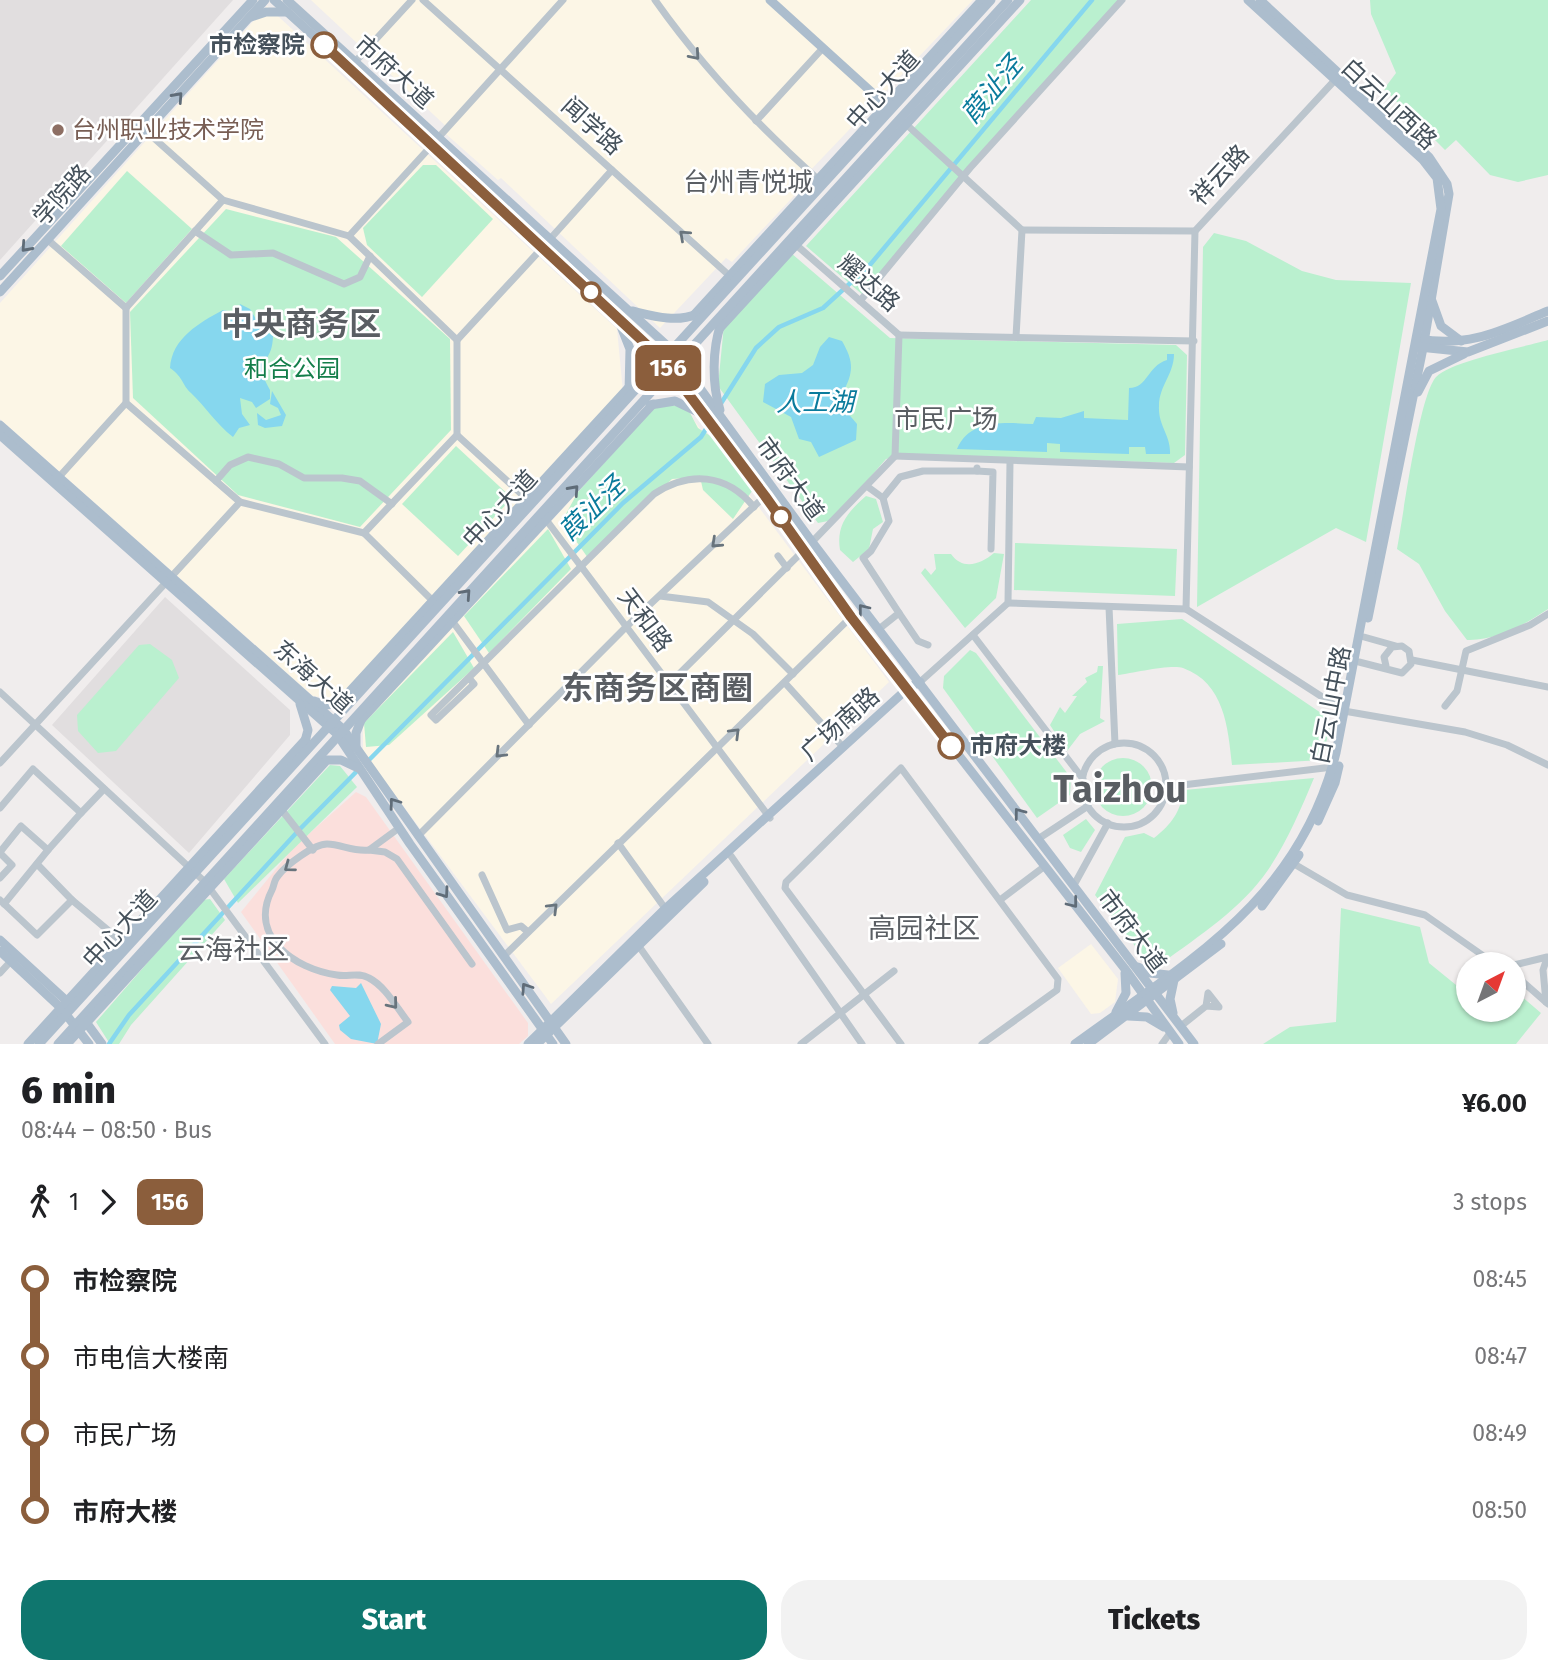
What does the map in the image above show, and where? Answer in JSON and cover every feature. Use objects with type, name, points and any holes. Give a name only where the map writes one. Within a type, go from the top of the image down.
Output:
[{"type":"main road","points":[[238,16],[245,0]]},
{"type":"main road","name":"学院路","points":[[0,276],[253,0]]},
{"type":"main road","name":"学院路","points":[[0,292],[265,0]]},
{"type":"main road","name":"市府大道","points":[[274,0],[550,239],[681,360],[713,399],[723,419],[812,542],[1073,885],[1129,967]]},
{"type":"main road","name":"市府大道","points":[[286,0],[355,62],[543,247],[663,360],[709,418],[851,617],[909,692],[1045,866],[1150,994],[1195,1044]]},
{"type":"main road","points":[[293,0],[298,10]]},
{"type":"main road","points":[[770,0],[904,121],[1020,0]]},
{"type":"main road","points":[[693,316],[732,279],[982,0]]},
{"type":"main road","name":"中心大道","points":[[888,107],[991,0]]},
{"type":"main road","name":"中心大道","points":[[276,811],[341,732],[450,618],[540,512],[629,414],[904,121],[1008,0]]},
{"type":"main road","name":"白云山西路","points":[[1248,0],[1423,160],[1437,178],[1441,209],[1419,343]]},
{"type":"main road","name":"白云山西路","points":[[1260,0],[1439,170],[1447,184],[1449,206],[1431,299],[1419,343]]},
{"type":"main road","points":[[249,18],[266,12],[287,12]]},
{"type":"main road","points":[[719,329],[793,242]]},
{"type":"main road","name":"中心大道","points":[[529,501],[663,360],[716,302],[732,279]]},
{"type":"main road","points":[[1431,299],[1441,326],[1463,342]]},
{"type":"main road","points":[[628,310],[660,318],[693,316],[716,302]]},
{"type":"main road","points":[[713,399],[719,329],[726,309]]},
{"type":"main road","points":[[1419,343],[1447,344],[1476,340],[1548,311]]},
{"type":"main road","points":[[616,316],[630,349],[630,386],[624,402]]},
{"type":"main road","points":[[1405,430],[1421,384],[1429,371],[1468,352],[1548,321]]},
{"type":"main road","points":[[1419,343],[1468,352]]},
{"type":"main road","name":"白云山中路","points":[[1292,862],[1317,812],[1333,767],[1347,712],[1405,430],[1419,343]]},
{"type":"main road","name":"白云山中路","points":[[1150,994],[1247,922],[1292,862],[1335,783],[1419,343]]},
{"type":"main road","points":[[339,703],[529,501],[630,386]]},
{"type":"main road","points":[[629,414],[653,404],[675,401],[709,418]]},
{"type":"main road","points":[[361,720],[450,618],[546,521],[653,404]]},
{"type":"main road","name":"东海大道","points":[[0,425],[167,579]]},
{"type":"main road","name":"东海大道","points":[[0,435],[341,732],[358,753],[363,772],[418,836],[504,956],[548,1028],[553,1044]]},
{"type":"main road","points":[[265,790],[350,701],[435,603]]},
{"type":"main road","name":"广场南路","points":[[528,1044],[638,945],[667,911],[731,856],[769,817],[920,682]]},
{"type":"main road","name":"广场南路","points":[[537,1044],[548,1028],[667,911],[843,747],[909,692]]},
{"type":"main road","points":[[295,761],[308,730],[302,698],[326,705],[350,701]]},
{"type":"main road","points":[[358,753],[356,733],[369,701]]},
{"type":"main road","name":"东海大道","points":[[341,732],[399,828],[464,920],[548,1028],[566,1044]]},
{"type":"main road","points":[[28,1044],[67,1008],[126,944],[131,932],[193,871],[306,739]]},
{"type":"main road","points":[[67,1044],[81,1023],[144,961],[207,884],[327,760],[341,760],[363,772]]},
{"type":"main road","name":"中心大道","points":[[126,944],[193,871]]},
{"type":"main road","name":"中心大道","points":[[58,1044],[81,1023],[148,945],[207,884]]},
{"type":"main road","points":[[0,940],[100,1042]]},
{"type":"main road","points":[[144,961],[148,945]]},
{"type":"main road","points":[[0,951],[67,1008]]},
{"type":"main road","points":[[1113,1017],[1126,993],[1129,967],[1172,977],[1171,999],[1178,1022]]},
{"type":"main road","points":[[1089,1044],[1150,994]]},
{"type":"main road","points":[[1076,1044],[1150,994]]},
{"type":"main road","name":"市府大道","points":[[1150,994],[1178,1044]]},
{"type":"main road","points":[[39,1044],[67,1008]]},
{"type":"main road","points":[[1126,1016],[1147,1017],[1169,1032]]},
{"type":"main road","points":[[81,1023],[89,1044]]},
{"type":"street","points":[[355,62],[412,0]]},
{"type":"street","name":"闻学路","points":[[423,0],[732,279]]},
{"type":"street","points":[[349,236],[563,0]]},
{"type":"street","points":[[655,0],[690,50],[756,121],[821,181]]},
{"type":"street","points":[[860,301],[962,175],[1122,0]]},
{"type":"street","points":[[756,121],[823,48]]},
{"type":"street","name":"祥云路","points":[[1022,230],[1195,231],[1335,80]]},
{"type":"street","points":[[904,121],[1022,230],[1016,337]]},
{"type":"street","points":[[146,131],[223,200],[349,236],[457,340]]},
{"type":"street","points":[[550,239],[612,170]]},
{"type":"street","points":[[59,477],[126,403],[126,308],[223,200]]},
{"type":"street","points":[[195,231],[231,255],[273,253],[344,284],[360,277],[370,256]]},
{"type":"street","points":[[1186,609],[1195,231]]},
{"type":"street","points":[[48,240],[126,308]]},
{"type":"street","name":"耀达路","points":[[793,242],[899,335],[895,456]]},
{"type":"street","points":[[365,533],[457,435],[457,340],[543,247]]},
{"type":"street","points":[[899,335],[1194,341]]},
{"type":"street","points":[[126,403],[240,502],[365,533],[435,603]]},
{"type":"street","points":[[457,435],[529,501]]},
{"type":"street","points":[[812,542],[895,456],[1189,467]]},
{"type":"street","points":[[216,481],[230,465],[248,457],[279,464],[304,478],[360,481],[392,504]]},
{"type":"street","points":[[977,471],[978,460]]},
{"type":"street","points":[[1008,603],[1010,462]]},
{"type":"street","points":[[883,498],[900,477],[923,471],[993,472],[991,550]]},
{"type":"street","points":[[469,678],[474,684],[436,720],[431,715],[469,678],[482,661],[582,568],[654,494],[673,482],[713,479],[734,489],[754,507]]},
{"type":"street","points":[[868,486],[883,498],[888,521],[871,551],[863,558],[918,641],[928,645]]},
{"type":"street","points":[[418,836],[626,627],[765,496]]},
{"type":"street","points":[[0,764],[240,502]]},
{"type":"street","name":"天和路","points":[[540,512],[769,817]]},
{"type":"street","points":[[670,684],[804,550]]},
{"type":"street","points":[[778,556],[787,568]]},
{"type":"street","points":[[660,596],[708,601],[736,620],[793,674]]},
{"type":"street","points":[[920,682],[1008,603],[1186,609],[1347,712],[1465,732],[1507,745],[1548,765]]},
{"type":"street","points":[[1109,607],[1115,744]]},
{"type":"street","points":[[879,629],[899,613]]},
{"type":"street","points":[[1445,706],[1457,691],[1466,651],[1530,625],[1548,614]]},
{"type":"street","points":[[504,956],[618,843],[718,750],[851,617]]},
{"type":"street","points":[[450,618],[529,725]]},
{"type":"street","points":[[973,635],[1083,779]]},
{"type":"street","points":[[1364,637],[1397,646],[1409,651],[1412,660],[1409,668],[1402,673],[1392,673],[1386,666],[1386,653],[1397,646]]},
{"type":"street","points":[[1412,660],[1548,687]]},
{"type":"street","points":[[1359,662],[1386,666]]},
{"type":"street","points":[[785,683],[843,747]]},
{"type":"street","points":[[0,692],[222,900],[325,1044]]},
{"type":"street","points":[[1115,744],[1130,744],[1151,753],[1161,765],[1166,787],[1162,802],[1146,820],[1124,827],[1108,823],[1088,806],[1083,779],[1087,765],[1096,754],[1115,744]]},
{"type":"street","points":[[1166,787],[1333,767]]},
{"type":"street","points":[[901,1044],[785,888],[786,882],[901,768],[1058,979],[1057,990],[982,1044]]},
{"type":"street","points":[[0,808],[33,769],[81,813]]},
{"type":"street","points":[[72,900],[37,935],[2,902],[104,789]]},
{"type":"street","points":[[1038,839],[1088,806]]},
{"type":"street","points":[[276,811],[311,851]]},
{"type":"street","points":[[1073,885],[1108,823]]},
{"type":"street","points":[[0,878],[12,865],[0,853],[21,826],[48,850]]},
{"type":"street","points":[[369,850],[399,828]]},
{"type":"street","points":[[618,843],[667,911]]},
{"type":"street","points":[[378,1044],[408,1022],[374,982],[360,975],[337,975],[298,961],[274,942],[265,929],[265,906],[277,876],[311,851],[330,844],[350,850],[385,852],[397,859],[472,964]]},
{"type":"street","points":[[731,856],[862,1044]]},
{"type":"street","points":[[1292,862],[1347,895],[1425,915],[1478,952]]},
{"type":"street","points":[[37,864],[72,900],[126,944]]},
{"type":"street","points":[[1000,900],[1045,866]]},
{"type":"street","points":[[482,875],[507,930],[521,926],[528,932]]},
{"type":"street","points":[[450,930],[464,920]]},
{"type":"street","points":[[638,945],[708,1044]]},
{"type":"street","points":[[1526,962],[1547,957],[1543,987],[1547,1003]]},
{"type":"street","points":[[0,972],[10,961]]},
{"type":"street","points":[[801,1044],[894,971]]},
{"type":"street","points":[[1526,985],[1547,1003]]},
{"type":"street","points":[[1178,1022],[1206,1006]]},
{"type":"street","points":[[1162,1044],[1169,1032]]},
{"type":"shaded area","name":"台州职业技术学院","points":[[0,0],[233,0],[0,260]]},
{"type":"shaded area","points":[[311,0],[973,0],[803,178],[807,182],[732,262],[726,258],[660,328],[501,178],[498,180],[446,134],[450,130]]},
{"type":"shaded area","name":"中央商务区","points":[[267,6],[617,329],[623,392],[338,699],[313,696],[0,419],[0,303]]},
{"type":"shaded area","points":[[664,400],[693,419],[889,682],[551,1004],[363,752],[363,723]]},
{"type":"shaded area","points":[[165,597],[290,710],[290,735],[189,853],[52,725]]},
{"type":"shaded area","points":[[356,792],[366,797],[528,1023],[528,1036],[519,1044],[335,1044],[241,912],[293,848]]},
{"type":"shaded area","points":[[1091,944],[1118,979],[1115,1002],[1100,1013],[1091,1014],[1058,968]]},
{"type":"green space","points":[[1031,0],[1122,0],[970,168],[864,296],[806,246]]},
{"type":"green space","points":[[1370,0],[1548,0],[1548,175],[1518,182],[1490,175],[1456,140],[1445,150],[1384,89],[1396,73],[1371,14]]},
{"type":"green space","points":[[423,165],[436,165],[493,219],[422,297],[367,245],[363,228]]},
{"type":"green space","points":[[127,171],[192,229],[126,303],[61,246]]},
{"type":"green space","name":"和合公园","points":[[226,209],[336,237],[450,339],[451,430],[360,527],[238,495],[133,398],[130,312]]},
{"type":"green space","points":[[1214,233],[1246,241],[1302,271],[1336,280],[1411,283],[1366,542],[1336,528],[1197,607],[1203,247]]},
{"type":"green space","name":"市民广场","points":[[791,253],[890,338],[1176,345],[1187,355],[1185,455],[1174,463],[909,454],[886,459],[833,520],[818,523],[718,386],[724,325]]},
{"type":"green space","points":[[1548,340],[1548,609],[1499,635],[1467,640],[1445,611],[1419,564],[1397,549],[1412,458],[1424,408],[1436,377],[1444,371],[1472,360]]},
{"type":"green space","points":[[661,405],[679,406],[690,413],[698,428],[712,437],[752,491],[733,519],[703,490],[700,477],[672,479],[588,558],[562,521],[578,492],[653,409]]},
{"type":"green space","points":[[456,446],[512,498],[458,556],[402,504]]},
{"type":"green space","points":[[866,496],[876,499],[883,522],[873,529],[869,549],[853,562],[840,550],[840,533],[849,514]]},
{"type":"green space","points":[[548,529],[571,569],[489,653],[464,616]]},
{"type":"green space","points":[[1015,543],[1177,549],[1175,596],[1014,590]]},
{"type":"green space","points":[[994,553],[1004,554],[996,598],[965,628],[921,573],[925,568],[931,575],[936,569],[934,554],[951,554],[961,563],[972,564]]},
{"type":"green space","points":[[1182,619],[1324,715],[1330,726],[1322,760],[1232,765],[1222,709],[1208,684],[1197,675],[1177,667],[1118,675],[1117,624]]},
{"type":"green space","points":[[453,632],[474,668],[389,745],[366,747],[364,723]]},
{"type":"green space","points":[[150,644],[172,660],[179,678],[116,751],[98,753],[78,731],[77,715],[139,645]]},
{"type":"green space","points":[[970,650],[976,653],[1071,778],[1070,795],[1037,818],[943,688],[944,676]]},
{"type":"green space","points":[[1098,666],[1103,666],[1100,718],[1105,721],[1080,734],[1067,751],[1050,725],[1060,707],[1065,713],[1077,696],[1072,696],[1087,682],[1085,678],[1097,672]]},
{"type":"green space","points":[[1123,758],[1134,760],[1147,771],[1152,787],[1150,798],[1139,811],[1123,816],[1112,814],[1099,803],[1094,787],[1096,776],[1107,763]]},
{"type":"green space","points":[[330,765],[340,766],[357,787],[238,903],[224,879]]},
{"type":"green space","points":[[1314,778],[1287,837],[1257,884],[1219,921],[1162,963],[1146,960],[1095,895],[1125,837],[1144,833],[1154,838],[1174,817],[1184,790]]},
{"type":"green space","points":[[1086,819],[1095,830],[1081,852],[1070,848],[1063,835]]},
{"type":"green space","points":[[210,899],[225,920],[131,1025],[119,1044],[110,1044],[96,1022],[202,900]]},
{"type":"green space","points":[[1341,908],[1420,927],[1429,963],[1456,985],[1456,1022],[1526,1022],[1526,1000],[1541,1013],[1516,1044],[1263,1044],[1290,1027],[1336,1022]]},
{"type":"water","points":[[240,304],[250,309],[261,328],[273,336],[272,347],[262,366],[264,379],[270,390],[270,399],[256,408],[252,402],[240,398],[242,414],[250,425],[239,428],[233,437],[170,368],[176,348],[188,333],[223,310],[237,313]]},
{"type":"water","name":"人工湖","points":[[829,337],[842,341],[849,355],[849,379],[842,394],[846,411],[857,424],[856,440],[819,457],[811,442],[799,439],[791,417],[763,402],[765,384],[779,375],[802,373],[813,365],[820,347]]},
{"type":"water","points":[[1167,354],[1174,354],[1172,368],[1161,392],[1159,413],[1169,441],[1170,454],[1146,454],[1145,447],[1129,447],[1129,454],[1060,452],[1060,444],[1047,443],[1047,452],[957,449],[971,432],[990,424],[1033,424],[1036,417],[1061,418],[1084,411],[1084,418],[1128,420],[1129,388],[1144,381],[1155,367],[1167,360]]},
{"type":"water","points":[[272,391],[286,415],[282,426],[265,428],[258,425],[257,413],[266,420],[281,415],[278,408],[270,404]]},
{"type":"water","points":[[361,983],[381,1024],[377,1044],[351,1039],[340,1030],[339,1025],[350,1016],[330,990],[332,986],[356,988]]},
{"type":"waterway","name":"葭沚泾","points":[[720,405],[756,348],[779,327],[823,308],[869,266],[1092,0]]},
{"type":"waterway","name":"葭沚泾","points":[[367,762],[623,503],[701,437],[716,413]]},
{"type":"waterway","name":"葭沚泾","points":[[109,1044],[129,1015],[299,830],[360,768]]},
{"type":"bus line","name":"156","points":[[324,45],[663,360],[706,415],[851,617],[951,746]]},
{"type":"place","name":"市检察院","points":[[324,45]]},
{"type":"place","name":"台州职业技术学院","points":[[58,130]]},
{"type":"place","name":"市府大楼","points":[[951,746]]},
{"type":"district","name":"台州青悦城","points":[[748,182]]},
{"type":"district","name":"中央商务区","points":[[301,324]]},
{"type":"district","name":"市民广场","points":[[946,419]]},
{"type":"district","name":"东商务区商圈","points":[[657,688]]},
{"type":"district","name":"Taizhou","points":[[1120,789]]},
{"type":"district","name":"高园社区","points":[[924,928]]},
{"type":"district","name":"云海社区","points":[[233,949]]}]
